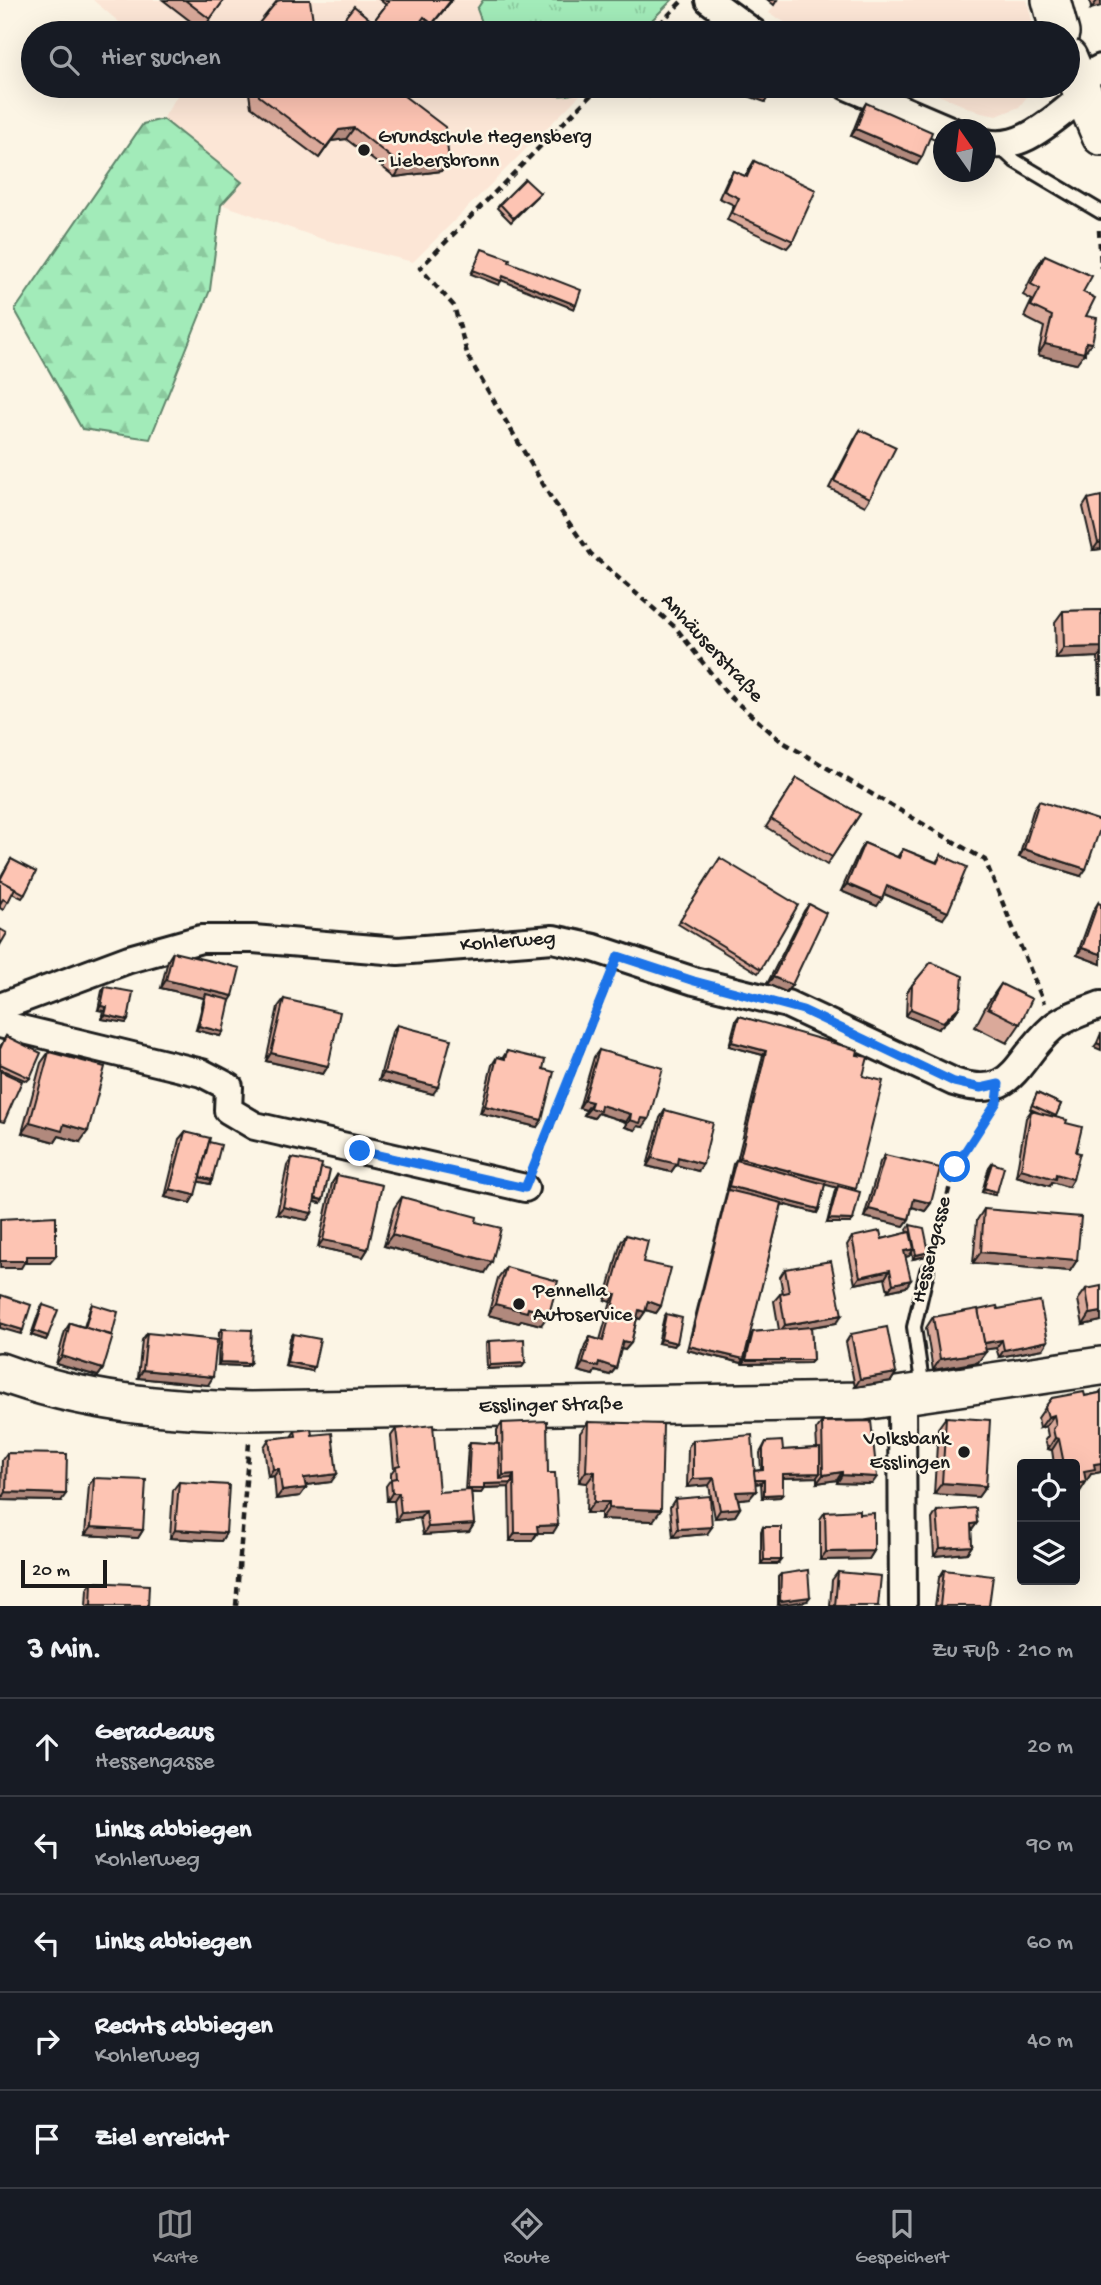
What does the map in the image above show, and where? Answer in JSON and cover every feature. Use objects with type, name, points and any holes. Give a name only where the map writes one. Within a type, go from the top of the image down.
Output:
[{"type":"street","points":[[709,0],[738,21]]},
{"type":"street","points":[[1051,0],[1057,21]]},
{"type":"street","points":[[1082,76],[1101,136]]},
{"type":"street","points":[[875,98],[933,123]]},
{"type":"street","points":[[996,144],[1018,143],[1061,98]]},
{"type":"street","name":"Kohlerweg","points":[[0,1007],[129,959],[201,939],[253,939],[408,951],[542,938],[618,956],[694,981],[803,1010],[954,1082],[981,1088],[999,1084]]},
{"type":"street","points":[[999,1084],[1013,1075],[1055,1026],[1101,1005]]},
{"type":"street","points":[[0,1024],[202,1073],[229,1087],[229,1112],[256,1126],[525,1188]]},
{"type":"street","name":"Esslinger Straße","points":[[0,1372],[65,1392],[155,1408],[251,1411],[863,1401],[1101,1366]]},
{"type":"street","points":[[903,1606],[913,1395]]},
{"type":"lane","points":[[996,147],[1099,211]]},
{"type":"lane","name":"Hessengasse","points":[[913,1395],[914,1327],[927,1271]]},
{"type":"path","points":[[662,21],[682,0]]},
{"type":"path","name":"Anhäuserstraße","points":[[588,98],[420,268],[454,306],[468,357],[550,496],[598,562],[676,628],[727,694],[781,741],[988,864],[1055,1026]]},
{"type":"path","points":[[1099,211],[1101,268]]},
{"type":"path","points":[[525,1188],[618,956]]},
{"type":"path","name":"Hessengasse","points":[[927,1271],[955,1167],[997,1102],[999,1084]]},
{"type":"path","points":[[236,1606],[251,1411]]},
{"type":"shaded area","points":[[93,0],[483,0],[477,9],[482,21],[118,21]]},
{"type":"shaded area","points":[[777,0],[1027,0],[1032,21],[783,21],[769,13]]},
{"type":"shaded area","name":"Grundschule Hegensberg - Liebersbronn","points":[[176,98],[577,98],[413,262],[322,239],[221,204],[242,181],[163,119]]},
{"type":"shaded area","points":[[945,98],[1026,98],[1019,107],[997,116],[981,113]]},
{"type":"green space","points":[[483,0],[672,0],[651,21],[482,21],[477,9]]},
{"type":"green space","points":[[163,119],[242,182],[221,205],[210,290],[150,439],[82,429],[15,310],[143,124]]},
{"type":"building","points":[[185,0],[224,0],[210,19]]},
{"type":"building","points":[[310,0],[313,21],[261,21],[277,1]]},
{"type":"building","points":[[390,0],[451,0],[434,21],[424,17],[421,21],[374,21]]},
{"type":"building","points":[[354,6],[372,21],[342,21]]},
{"type":"building","points":[[262,98],[407,98],[445,127],[449,160],[402,166],[354,128],[339,130],[326,147]]},
{"type":"building","points":[[866,103],[932,132],[922,157],[856,129]]},
{"type":"building","points":[[754,161],[816,190],[793,241],[732,213],[739,198],[724,191],[733,171],[747,177]]},
{"type":"building","points":[[525,179],[540,193],[513,218],[500,204]]},
{"type":"building","points":[[482,249],[581,290],[576,305],[503,276],[501,281],[473,270]]},
{"type":"building","points":[[1045,255],[1092,276],[1083,292],[1095,298],[1086,316],[1097,318],[1092,343],[1086,342],[1084,353],[1045,344],[1052,316],[1031,306],[1040,289],[1031,284]]},
{"type":"building","points":[[860,430],[896,447],[870,498],[834,481]]},
{"type":"building","points":[[1101,496],[1101,542],[1098,543],[1088,499]]},
{"type":"building","points":[[1101,610],[1101,647],[1064,648],[1063,611]]},
{"type":"building","points":[[797,778],[860,814],[832,857],[771,819]]},
{"type":"building","points":[[1039,801],[1101,821],[1086,869],[1024,849]]},
{"type":"building","points":[[864,843],[899,858],[903,849],[937,863],[941,855],[967,867],[948,912],[887,886],[882,899],[847,884]]},
{"type":"building","points":[[720,858],[798,905],[761,969],[680,920]]},
{"type":"building","points":[[11,859],[36,872],[25,894],[0,880]]},
{"type":"building","points":[[0,880],[15,888],[8,902],[3,899],[0,904]]},
{"type":"building","points":[[1098,903],[1101,904],[1101,954],[1082,948]]},
{"type":"building","points":[[809,904],[826,913],[792,985],[773,977]]},
{"type":"building","points":[[0,929],[7,933],[0,945]]},
{"type":"building","points":[[173,952],[240,968],[233,996],[166,980]]},
{"type":"building","points":[[931,962],[963,976],[960,1006],[943,1022],[911,1009],[912,985]]},
{"type":"building","points":[[1001,984],[1032,999],[1020,1024],[988,1008]]},
{"type":"building","points":[[105,987],[133,992],[128,1020],[105,1015],[107,1007],[101,1006]]},
{"type":"building","points":[[206,994],[230,1000],[223,1032],[199,1026]]},
{"type":"building","points":[[284,999],[340,1012],[328,1066],[271,1053]]},
{"type":"building","points":[[739,1016],[858,1050],[857,1055],[868,1057],[863,1076],[883,1081],[856,1188],[740,1158],[766,1051],[732,1042]]},
{"type":"building","points":[[397,1025],[451,1039],[438,1087],[384,1073]]},
{"type":"building","points":[[6,1036],[41,1053],[30,1078],[0,1064],[0,1049]]},
{"type":"building","points":[[599,1050],[663,1068],[649,1119],[642,1118],[640,1123],[630,1120],[631,1114],[601,1105],[600,1111],[590,1108],[592,1102],[584,1100]]},
{"type":"building","points":[[507,1051],[545,1060],[543,1069],[554,1072],[542,1120],[485,1106],[497,1057],[505,1059]]},
{"type":"building","points":[[49,1052],[105,1067],[88,1131],[64,1124],[62,1131],[30,1122]]},
{"type":"building","points":[[0,1071],[22,1081],[4,1122],[0,1121]]},
{"type":"building","points":[[1037,1093],[1061,1104],[1056,1116],[1032,1105]]},
{"type":"building","points":[[665,1110],[713,1123],[703,1164],[678,1157],[677,1164],[652,1158]]},
{"type":"building","points":[[1031,1111],[1067,1120],[1066,1123],[1082,1127],[1076,1152],[1080,1153],[1073,1179],[1056,1174],[1055,1179],[1021,1169]]},
{"type":"building","points":[[185,1132],[210,1138],[195,1195],[170,1189]]},
{"type":"building","points":[[209,1142],[221,1145],[212,1180],[200,1177]]},
{"type":"building","points":[[885,1155],[940,1168],[931,1203],[914,1199],[909,1219],[869,1209]]},
{"type":"building","points":[[292,1158],[322,1164],[312,1213],[283,1207]]},
{"type":"building","points":[[736,1160],[825,1184],[819,1209],[729,1186]]},
{"type":"building","points":[[992,1163],[1004,1167],[997,1192],[984,1188]]},
{"type":"building","points":[[321,1168],[330,1170],[323,1200],[315,1198]]},
{"type":"building","points":[[337,1175],[382,1185],[368,1249],[323,1240]]},
{"type":"building","points":[[838,1186],[860,1192],[853,1220],[829,1219]]},
{"type":"building","points":[[728,1190],[782,1203],[744,1359],[689,1346]]},
{"type":"building","points":[[402,1197],[477,1217],[476,1222],[501,1228],[492,1262],[392,1235]]},
{"type":"building","points":[[984,1209],[1081,1217],[1077,1260],[981,1252]]},
{"type":"building","points":[[56,1216],[56,1256],[26,1256],[26,1261],[0,1261],[0,1219]]},
{"type":"building","points":[[910,1225],[924,1228],[929,1252],[916,1255]]},
{"type":"building","points":[[880,1231],[882,1239],[910,1232],[914,1249],[904,1251],[911,1280],[893,1284],[890,1270],[860,1277],[852,1237]]},
{"type":"building","points":[[626,1235],[648,1241],[643,1262],[671,1268],[661,1306],[648,1301],[645,1312],[639,1310],[631,1343],[623,1341],[616,1368],[599,1362],[598,1367],[583,1363],[590,1337],[603,1341],[616,1294],[610,1293]]},
{"type":"building","points":[[831,1261],[842,1315],[785,1325],[780,1294],[789,1292],[785,1269]]},
{"type":"building","name":"Pennella Autoservice","points":[[506,1267],[558,1281],[549,1314],[495,1304]]},
{"type":"building","points":[[1101,1286],[1101,1312],[1090,1314],[1086,1289]]},
{"type":"building","points":[[1,1295],[31,1305],[23,1330],[0,1323]]},
{"type":"building","points":[[1040,1301],[1048,1341],[1004,1350],[1002,1340],[984,1343],[978,1310]]},
{"type":"building","points":[[92,1304],[118,1312],[112,1335],[85,1328]]},
{"type":"building","points":[[43,1305],[58,1310],[48,1336],[34,1331]]},
{"type":"building","points":[[978,1309],[986,1352],[940,1359],[933,1317]]},
{"type":"building","points":[[666,1314],[682,1318],[677,1343],[661,1339]]},
{"type":"building","points":[[70,1323],[113,1336],[103,1369],[62,1356]]},
{"type":"building","points":[[811,1327],[813,1360],[746,1360],[753,1332]]},
{"type":"building","points":[[887,1327],[896,1373],[860,1379],[851,1334]]},
{"type":"building","points":[[222,1329],[252,1330],[250,1363],[220,1362]]},
{"type":"building","points":[[147,1333],[217,1340],[213,1377],[143,1370]]},
{"type":"building","points":[[293,1334],[320,1339],[314,1367],[287,1362]]},
{"type":"building","points":[[524,1339],[525,1363],[490,1365],[489,1341]]},
{"type":"building","points":[[1101,1391],[1101,1463],[1094,1464],[1095,1469],[1084,1471],[1086,1482],[1080,1483],[1080,1459],[1063,1459],[1059,1439],[1055,1438],[1053,1429],[1056,1425],[1054,1415],[1048,1417],[1045,1407],[1052,1398],[1084,1392],[1085,1396]]},
{"type":"building","points":[[946,1417],[990,1420],[986,1486],[942,1483]]},
{"type":"building","points":[[547,1421],[548,1473],[555,1473],[558,1525],[537,1526],[538,1533],[515,1533],[514,1474],[503,1475],[502,1423]]},
{"type":"building","points":[[871,1421],[877,1477],[842,1475],[842,1472],[823,1475],[822,1422]]},
{"type":"building","points":[[588,1422],[663,1424],[661,1510],[609,1508],[609,1502],[594,1502],[595,1472],[586,1471]]},
{"type":"building","points":[[433,1425],[439,1492],[471,1490],[474,1524],[428,1527],[426,1511],[401,1513],[399,1493],[392,1493],[391,1479],[397,1478],[396,1466],[400,1465],[396,1429]]},
{"type":"building","points":[[311,1429],[312,1435],[332,1433],[337,1474],[304,1478],[306,1488],[282,1491],[279,1469],[273,1469],[269,1439],[296,1436],[295,1431]]},
{"type":"building","points":[[752,1435],[756,1491],[736,1492],[740,1508],[720,1510],[714,1478],[693,1479],[693,1440]]},
{"type":"building","points":[[782,1441],[783,1450],[820,1448],[820,1473],[783,1474],[783,1494],[764,1495],[764,1480],[755,1480],[754,1471],[763,1470],[763,1449],[766,1442]]},
{"type":"building","points":[[470,1442],[499,1444],[500,1479],[512,1478],[512,1483],[484,1484],[484,1489],[468,1489]]},
{"type":"building","points":[[7,1453],[67,1454],[66,1494],[6,1492]]},
{"type":"building","points":[[94,1478],[146,1480],[143,1530],[91,1527]]},
{"type":"building","points":[[179,1482],[229,1485],[226,1533],[175,1530]]},
{"type":"building","points":[[710,1496],[712,1527],[678,1529],[675,1499]]},
{"type":"building","points":[[976,1508],[977,1523],[971,1524],[972,1546],[940,1548],[937,1511]]},
{"type":"building","points":[[859,1510],[859,1514],[874,1513],[874,1551],[826,1552],[825,1512]]},
{"type":"building","points":[[763,1527],[781,1527],[781,1560],[764,1560]]},
{"type":"building","points":[[808,1570],[810,1597],[780,1601],[781,1574]]},
{"type":"building","points":[[944,1570],[993,1576],[989,1606],[940,1606]]},
{"type":"building","points":[[838,1572],[881,1576],[878,1606],[835,1606]]},
{"type":"building","points":[[92,1582],[149,1585],[148,1606],[91,1606]]},
{"type":"place","name":"Grundschule Hegensberg - Liebersbronn","points":[[364,150]]},
{"type":"place","name":"Pennella Autoservice","points":[[519,1304]]},
{"type":"place","name":"Volksbank Esslingen","points":[[964,1452]]},
{"type":"route","points":[[360,1151],[525,1188],[618,956],[694,981],[787,1004],[819,1016],[954,1082],[981,1088],[999,1084],[997,1102],[955,1167]]}]
